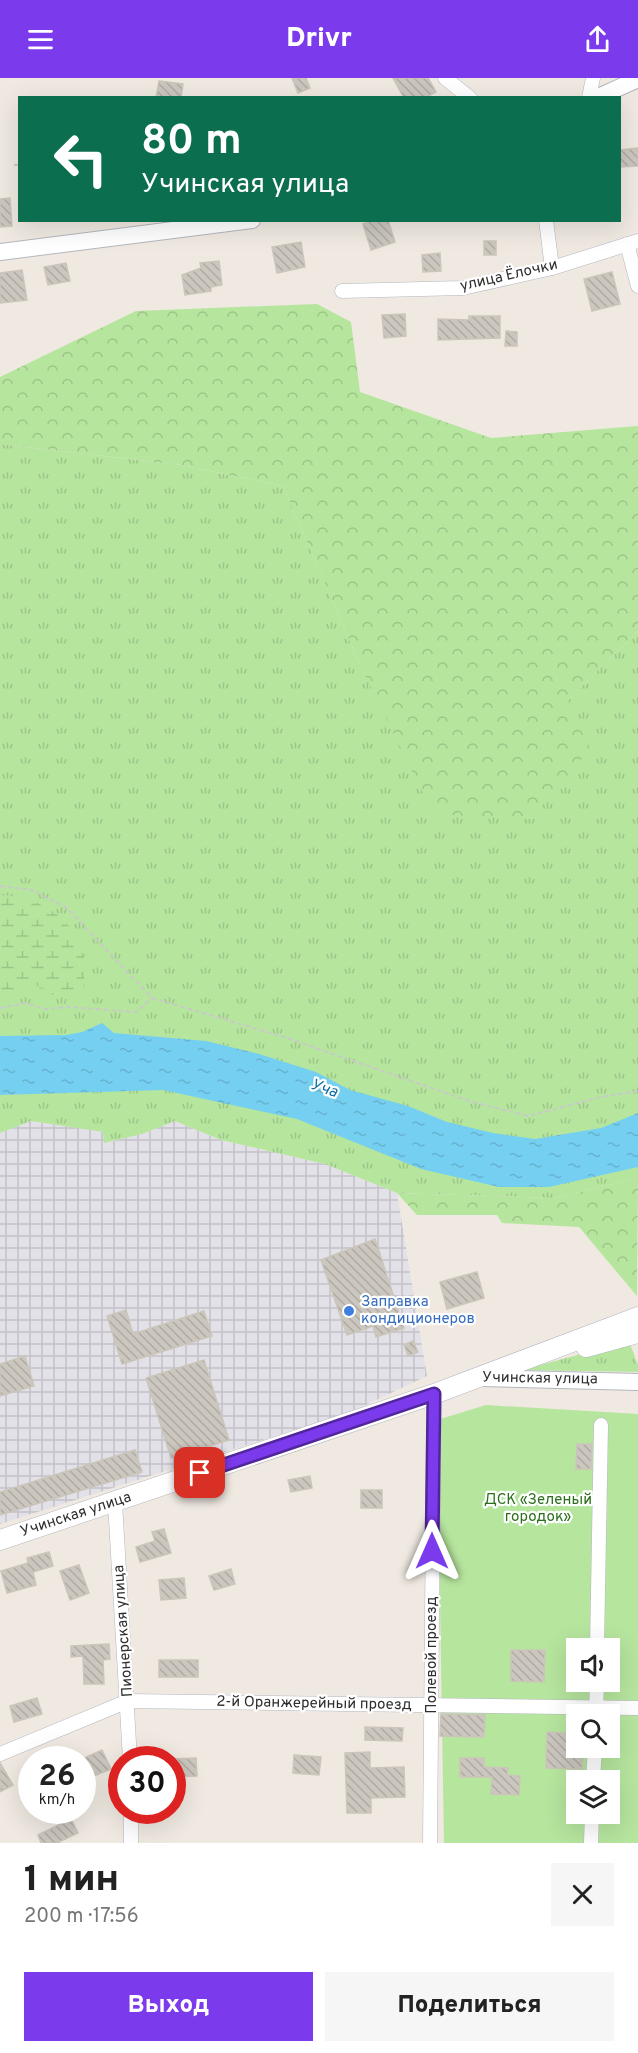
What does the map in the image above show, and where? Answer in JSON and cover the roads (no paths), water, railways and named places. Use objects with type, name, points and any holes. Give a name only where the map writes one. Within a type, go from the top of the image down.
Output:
[{"type":"main road","points":[[476,1377],[638,1317]]},
{"type":"main road","points":[[476,1377],[638,1333]]},
{"type":"main road","name":"Учинская улица","points":[[0,1540],[434,1394],[476,1377]]},
{"type":"street","points":[[445,78],[468,96]]},
{"type":"street","points":[[589,96],[593,78]]},
{"type":"street","points":[[601,96],[638,80]]},
{"type":"street","points":[[0,252],[236,222]]},
{"type":"street","points":[[546,222],[552,268]]},
{"type":"street","points":[[633,243],[638,286]]},
{"type":"street","name":"улица Ёлочки","points":[[342,291],[463,288],[552,268],[633,243]]},
{"type":"street","name":"Учинская улица","points":[[476,1377],[638,1382]]},
{"type":"street","name":"Полевой проезд","points":[[430,1843],[434,1394]]},
{"type":"street","points":[[597,1638],[601,1425]]},
{"type":"street","name":"Пионерская улица","points":[[115,1502],[130,1746]]},
{"type":"street","name":"2-й Оранжерейный проезд","points":[[0,1754],[128,1701],[566,1709]]},
{"type":"street","name":"2-й Оранжерейный проезд","points":[[620,1709],[638,1708]]},
{"type":"street","points":[[131,1824],[131,1843]]},
{"type":"street","points":[[591,1843],[592,1824]]},
{"type":"water","name":"Уча","points":[[102,1023],[114,1033],[206,1041],[259,1054],[316,1072],[350,1090],[408,1106],[447,1122],[493,1133],[535,1139],[601,1128],[638,1113],[638,1167],[549,1187],[499,1187],[421,1169],[297,1119],[163,1090],[0,1095],[0,1036],[66,1035],[82,1032]]},
{"type":"place","name":"Заправка кондиционеров","points":[[349,1311]]},
{"type":"park label","name":"ДСК «Зеленый городок»","points":[[538,1508]]}]
